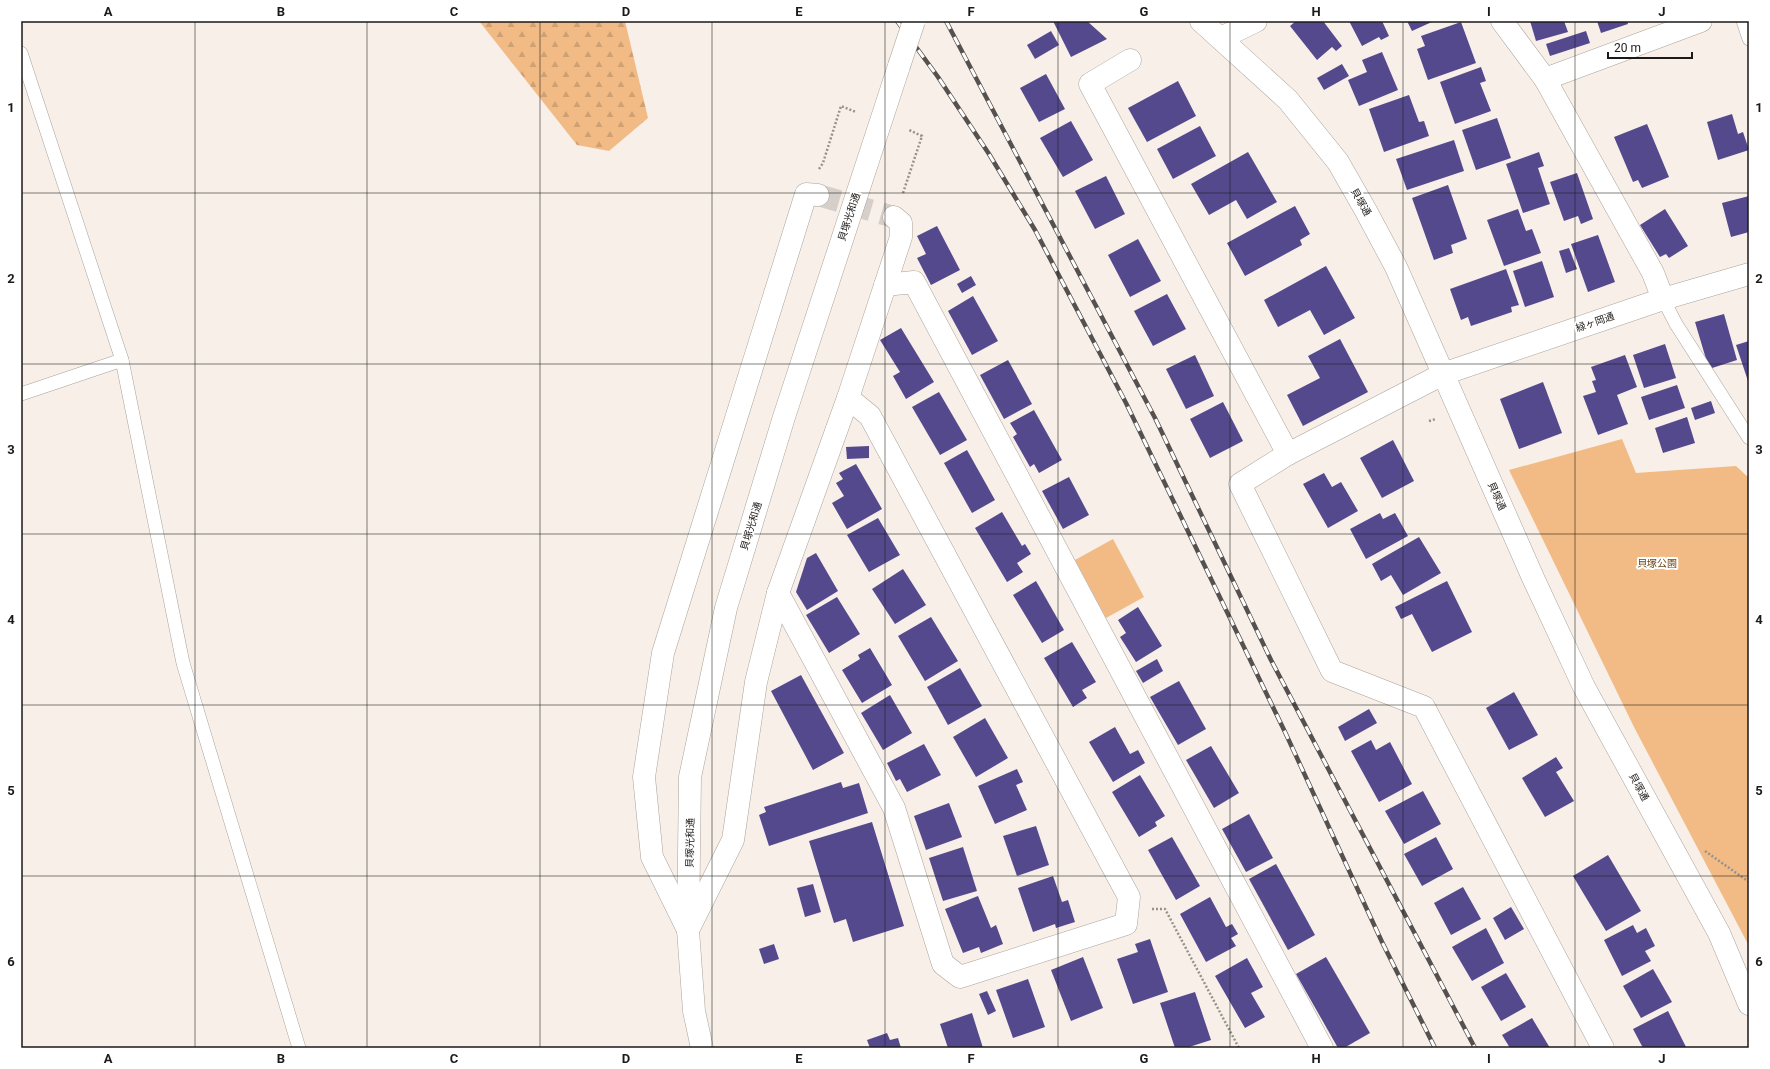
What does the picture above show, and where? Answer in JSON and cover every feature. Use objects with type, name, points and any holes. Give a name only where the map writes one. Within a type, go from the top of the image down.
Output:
[{"type":"street","name":"貝塚光和通","points":[[702,1048],[694,1011],[688,930],[690,777],[726,608],[784,417],[914,21]]},
{"type":"street","name":"貝塚通","points":[[1201,21],[1288,100],[1338,162],[1366,211],[1396,267],[1534,580],[1584,687],[1719,933],[1749,1004]]},
{"type":"street","points":[[1221,38],[1256,21]]},
{"type":"street","points":[[1502,21],[1545,79],[1653,273],[1663,299]]},
{"type":"street","points":[[1545,79],[1691,23]]},
{"type":"street","points":[[1130,60],[1090,84],[1288,454]]},
{"type":"street","points":[[688,930],[652,857],[644,777],[663,653],[806,194],[818,195]]},
{"type":"street","points":[[688,930],[733,840],[756,682],[778,593],[848,398],[901,237],[901,223],[894,217]]},
{"type":"street","name":"緑ヶ岡通","points":[[1603,1048],[1424,707],[1332,671],[1240,484],[1288,454],[1443,374],[1663,299],[1749,274]]},
{"type":"street","points":[[885,285],[914,282],[1315,1046]]},
{"type":"street","points":[[778,593],[894,808],[943,964],[960,977],[1126,924],[1129,897],[870,416],[848,398]]},
{"type":"lane","points":[[1744,21],[1749,39]]},
{"type":"lane","points":[[21,53],[122,360],[183,663],[299,1048]]},
{"type":"lane","points":[[1663,299],[1676,324],[1749,438]]},
{"type":"lane","points":[[21,394],[122,360]]},
{"type":"path","points":[[823,163],[841,106],[856,112]]},
{"type":"path","points":[[904,193],[922,136],[909,130]]},
{"type":"path","points":[[1128,908],[1165,909],[1239,1048]]},
{"type":"green space","points":[[479,21],[625,21],[648,118],[609,151],[577,145]]},
{"type":"green space","name":"貝塚公園","points":[[1622,439],[1636,473],[1736,466],[1749,478],[1749,946],[1634,727],[1509,470]]},
{"type":"green space","points":[[1113,539],[1144,597],[1106,618],[1075,560]]},
{"type":"building","points":[[1053,21],[1087,21],[1107,39],[1071,57]]},
{"type":"building","points":[[1296,21],[1323,21],[1342,46],[1336,51],[1332,47],[1317,60],[1290,26]]},
{"type":"building","points":[[1349,21],[1382,21],[1389,36],[1381,40],[1379,37],[1362,46]]},
{"type":"building","points":[[1407,21],[1434,21],[1412,31]]},
{"type":"building","points":[[1530,21],[1564,21],[1568,32],[1536,41]]},
{"type":"building","points":[[1597,21],[1627,21],[1628,24],[1601,33]]},
{"type":"building","points":[[1461,22],[1476,63],[1428,80],[1417,49],[1425,46],[1421,36]]},
{"type":"building","points":[[1051,31],[1059,45],[1035,59],[1027,45]]},
{"type":"building","points":[[1586,31],[1590,43],[1550,56],[1546,44]]},
{"type":"building","points":[[1382,52],[1398,90],[1359,106],[1348,80],[1367,72],[1362,60]]},
{"type":"building","points":[[1342,64],[1349,76],[1324,90],[1317,78]]},
{"type":"building","points":[[1481,67],[1486,81],[1480,83],[1491,111],[1455,124],[1440,82]]},
{"type":"building","points":[[1046,74],[1065,109],[1039,122],[1020,88]]},
{"type":"building","points":[[1178,81],[1196,116],[1147,142],[1128,108]]},
{"type":"building","points":[[1409,95],[1419,122],[1424,121],[1429,136],[1384,152],[1369,109]]},
{"type":"building","points":[[1732,114],[1738,134],[1743,132],[1749,150],[1718,160],[1707,122]]},
{"type":"building","points":[[1497,118],[1511,158],[1476,170],[1462,130]]},
{"type":"building","points":[[1071,121],[1093,160],[1063,177],[1040,138]]},
{"type":"building","points":[[1647,124],[1669,177],[1642,188],[1638,180],[1633,182],[1614,137]]},
{"type":"building","points":[[1200,126],[1216,156],[1173,179],[1157,149]]},
{"type":"building","points":[[1454,140],[1464,171],[1407,190],[1396,159]]},
{"type":"building","points":[[1248,152],[1277,202],[1247,219],[1236,200],[1209,215],[1191,184]]},
{"type":"building","points":[[1539,152],[1544,166],[1538,168],[1550,204],[1523,213],[1506,164]]},
{"type":"building","points":[[1577,173],[1593,219],[1581,224],[1578,216],[1564,221],[1550,182]]},
{"type":"building","points":[[1106,176],[1125,214],[1095,229],[1075,191]]},
{"type":"building","points":[[1448,185],[1467,239],[1451,245],[1453,253],[1434,260],[1412,198]]},
{"type":"building","points":[[1749,196],[1749,232],[1731,237],[1722,203]]},
{"type":"building","points":[[1295,206],[1310,234],[1300,240],[1302,245],[1245,276],[1227,243]]},
{"type":"building","points":[[1518,209],[1526,231],[1532,229],[1541,253],[1504,266],[1487,220]]},
{"type":"building","points":[[1665,209],[1688,246],[1669,258],[1666,254],[1660,257],[1640,225]]},
{"type":"building","points":[[937,226],[960,270],[931,285],[917,258],[926,254],[917,236]]},
{"type":"building","points":[[1598,235],[1615,282],[1588,292],[1571,244]]},
{"type":"building","points":[[1138,239],[1161,281],[1130,297],[1108,255]]},
{"type":"building","points":[[1569,248],[1577,269],[1566,273],[1559,251]]},
{"type":"building","points":[[1542,261],[1554,297],[1525,307],[1513,271]]},
{"type":"building","points":[[1326,266],[1355,318],[1324,335],[1310,310],[1278,327],[1264,300]]},
{"type":"building","points":[[1506,269],[1519,305],[1511,307],[1512,312],[1471,326],[1468,317],[1461,320],[1450,289]]},
{"type":"building","points":[[971,276],[976,285],[962,293],[957,284]]},
{"type":"building","points":[[1167,294],[1186,329],[1153,346],[1134,311]]},
{"type":"building","points":[[973,296],[998,341],[972,355],[948,311]]},
{"type":"building","points":[[1724,314],[1737,360],[1709,369],[1695,322]]},
{"type":"building","points":[[901,328],[934,382],[906,399],[893,376],[900,372],[880,340]]},
{"type":"building","points":[[1340,339],[1368,392],[1303,426],[1287,395],[1320,378],[1308,356]]},
{"type":"building","points":[[1749,341],[1749,384],[1736,345]]},
{"type":"building","points":[[1665,344],[1676,378],[1644,388],[1633,355]]},
{"type":"building","points":[[1195,355],[1214,396],[1186,409],[1166,369]]},
{"type":"building","points":[[1625,355],[1637,387],[1617,395],[1628,424],[1598,435],[1583,396],[1596,392],[1592,381],[1596,380],[1591,367]]},
{"type":"building","points":[[1008,360],[1032,404],[1004,419],[980,375]]},
{"type":"building","points":[[1543,382],[1562,433],[1519,449],[1500,399]]},
{"type":"building","points":[[1677,385],[1685,408],[1649,420],[1641,397]]},
{"type":"building","points":[[939,392],[967,440],[940,455],[912,407]]},
{"type":"building","points":[[1711,401],[1715,413],[1695,420],[1691,408]]},
{"type":"building","points":[[1223,402],[1243,441],[1210,458],[1190,419]]},
{"type":"building","points":[[1034,410],[1062,460],[1039,473],[1034,464],[1030,467],[1013,437],[1017,434],[1010,423]]},
{"type":"building","points":[[1687,417],[1695,443],[1663,453],[1655,428]]},
{"type":"building","points":[[1393,440],[1414,481],[1382,498],[1360,458]]},
{"type":"building","points":[[869,446],[869,458],[847,459],[846,447]]},
{"type":"building","points":[[967,450],[995,500],[972,513],[944,463]]},
{"type":"building","points":[[856,464],[882,509],[847,529],[832,503],[844,496],[836,483],[843,479],[839,473]]},
{"type":"building","points":[[1324,473],[1332,487],[1341,482],[1358,511],[1328,528],[1303,484]]},
{"type":"building","points":[[1069,477],[1089,515],[1063,529],[1042,491]]},
{"type":"building","points":[[1002,512],[1022,546],[1025,544],[1031,554],[1017,563],[1023,572],[1007,582],[975,528]]},
{"type":"building","points":[[1380,513],[1383,519],[1395,513],[1408,536],[1366,559],[1350,529]]},
{"type":"building","points":[[878,518],[900,555],[869,572],[847,535]]},
{"type":"building","points":[[1419,537],[1441,573],[1403,595],[1391,575],[1381,581],[1372,564]]},
{"type":"building","points":[[816,553],[838,591],[807,610],[796,592],[807,558]]},
{"type":"building","points":[[903,569],[926,605],[895,624],[872,589]]},
{"type":"building","points":[[1036,581],[1064,630],[1042,643],[1013,595]]},
{"type":"building","points":[[1447,581],[1472,632],[1432,652],[1412,614],[1401,619],[1395,607]]},
{"type":"building","points":[[837,597],[860,634],[829,653],[806,615]]},
{"type":"building","points":[[1138,607],[1162,646],[1136,662],[1120,637],[1126,633],[1118,620]]},
{"type":"building","points":[[931,617],[958,661],[925,681],[898,636]]},
{"type":"building","points":[[1072,642],[1096,682],[1082,690],[1087,698],[1073,707],[1044,658]]},
{"type":"building","points":[[870,648],[892,685],[862,703],[842,670],[860,659],[858,655]]},
{"type":"building","points":[[1157,659],[1163,671],[1143,683],[1136,671]]},
{"type":"building","points":[[960,668],[982,706],[948,725],[927,687]]},
{"type":"building","points":[[801,675],[844,753],[813,770],[771,691]]},
{"type":"building","points":[[1179,681],[1206,729],[1178,745],[1150,697]]},
{"type":"building","points":[[1514,692],[1538,735],[1509,750],[1486,708]]},
{"type":"building","points":[[890,695],[912,733],[883,750],[861,713]]},
{"type":"building","points":[[1369,709],[1377,723],[1345,741],[1338,727]]},
{"type":"building","points":[[985,718],[1008,758],[976,777],[953,737]]},
{"type":"building","points":[[1115,727],[1130,754],[1138,750],[1145,763],[1113,782],[1089,742]]},
{"type":"building","points":[[1371,740],[1376,750],[1390,742],[1412,784],[1379,802],[1351,751]]},
{"type":"building","points":[[924,744],[941,775],[907,792],[900,779],[896,781],[887,763]]},
{"type":"building","points":[[1211,746],[1239,793],[1214,808],[1186,760]]},
{"type":"building","points":[[1556,757],[1563,768],[1556,772],[1574,801],[1545,817],[1522,778]]},
{"type":"building","points":[[1017,769],[1023,782],[1016,785],[1027,810],[995,824],[978,786]]},
{"type":"building","points":[[1140,775],[1165,816],[1155,822],[1157,826],[1139,837],[1112,792]]},
{"type":"building","points":[[841,782],[843,788],[859,783],[868,813],[769,846],[759,815],[766,812],[764,807]]},
{"type":"building","points":[[1423,791],[1441,824],[1404,844],[1385,811]]},
{"type":"building","points":[[949,803],[962,837],[926,850],[914,816]]},
{"type":"building","points":[[1249,814],[1273,858],[1246,872],[1222,829]]},
{"type":"building","points":[[872,822],[904,926],[853,942],[846,919],[834,923],[809,841]]},
{"type":"building","points":[[1036,826],[1049,865],[1017,876],[1003,836]]},
{"type":"building","points":[[1172,837],[1200,886],[1176,900],[1148,850]]},
{"type":"building","points":[[1436,837],[1453,869],[1422,886],[1404,854]]},
{"type":"building","points":[[963,847],[977,891],[943,901],[929,858]]},
{"type":"building","points":[[1608,855],[1641,911],[1606,931],[1573,876]]},
{"type":"building","points":[[1276,864],[1315,935],[1288,950],[1249,879]]},
{"type":"building","points":[[1053,876],[1062,902],[1068,900],[1075,922],[1056,928],[1055,924],[1033,932],[1018,888]]},
{"type":"building","points":[[813,884],[821,912],[805,917],[797,888]]},
{"type":"building","points":[[1463,887],[1481,919],[1451,935],[1434,903]]},
{"type":"building","points":[[978,896],[991,928],[996,925],[1003,944],[981,953],[979,947],[963,953],[945,909]]},
{"type":"building","points":[[1210,897],[1226,927],[1232,924],[1238,934],[1231,938],[1236,946],[1206,962],[1180,914]]},
{"type":"building","points":[[1511,907],[1524,929],[1505,940],[1493,918]]},
{"type":"building","points":[[1633,925],[1637,933],[1646,928],[1655,946],[1645,951],[1651,961],[1622,976],[1604,940]]},
{"type":"building","points":[[1486,928],[1504,963],[1472,981],[1452,947]]},
{"type":"building","points":[[1150,939],[1168,992],[1133,1004],[1117,959],[1138,952],[1135,944]]},
{"type":"building","points":[[774,944],[779,959],[764,964],[759,949]]},
{"type":"building","points":[[1083,957],[1103,1008],[1071,1021],[1051,970]]},
{"type":"building","points":[[1326,957],[1370,1033],[1344,1048],[1338,1048],[1296,974]]},
{"type":"building","points":[[1247,958],[1263,987],[1251,993],[1265,1017],[1245,1028],[1215,976]]},
{"type":"building","points":[[1653,969],[1672,1002],[1641,1018],[1623,986]]},
{"type":"building","points":[[1506,973],[1526,1007],[1501,1021],[1481,987]]},
{"type":"building","points":[[1028,979],[1045,1027],[1013,1038],[996,990]]},
{"type":"building","points":[[987,991],[996,1011],[988,1015],[979,994]]},
{"type":"building","points":[[1195,992],[1211,1040],[1186,1048],[1175,1048],[1160,1003]]},
{"type":"building","points":[[1668,1011],[1686,1047],[1643,1048],[1633,1029]]},
{"type":"building","points":[[972,1013],[983,1048],[948,1048],[940,1024]]},
{"type":"building","points":[[1532,1018],[1550,1048],[1510,1048],[1502,1035]]},
{"type":"building","points":[[887,1033],[890,1040],[898,1038],[901,1048],[870,1048],[867,1040]]},
{"type":"tunnel","points":[[818,195],[894,217]]},
{"type":"railway","points":[[897,21],[938,77],[989,154],[1035,230],[1126,403],[1285,732],[1382,942],[1435,1048]]},
{"type":"railway","points":[[946,21],[1155,418],[1271,660],[1475,1048]]}]
